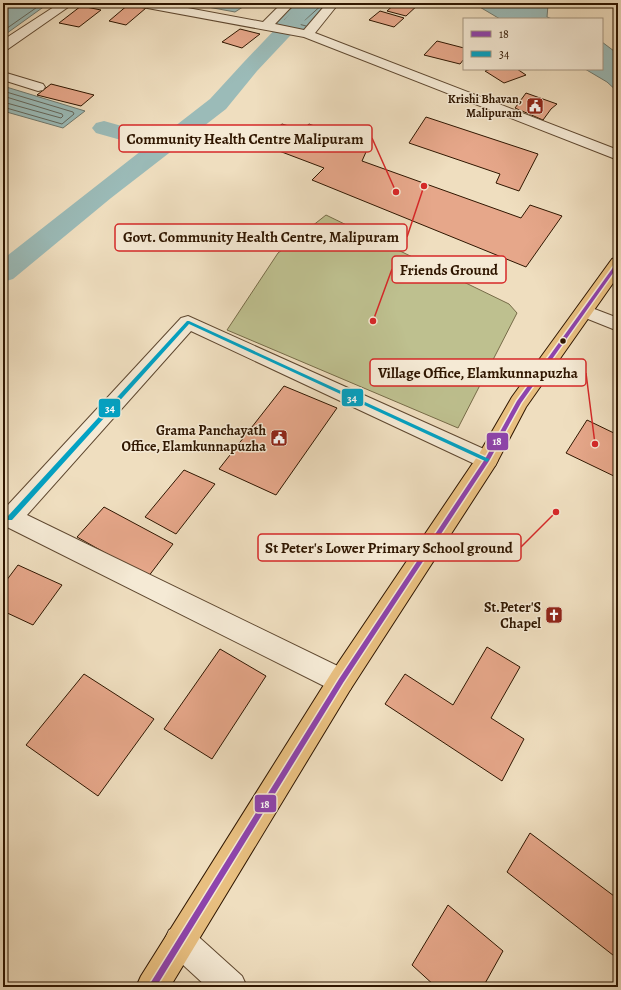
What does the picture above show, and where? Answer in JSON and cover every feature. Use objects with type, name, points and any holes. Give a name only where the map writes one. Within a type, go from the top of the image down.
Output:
[{"type":"main road","points":[[152,987],[341,681],[486,460],[519,402],[618,263]]},
{"type":"street","points":[[3,46],[68,3]]},
{"type":"street","points":[[142,3],[307,34],[618,155]]},
{"type":"street","points":[[266,26],[289,3]]},
{"type":"street","points":[[307,34],[333,3]]},
{"type":"street","points":[[3,76],[38,87]]},
{"type":"street","points":[[584,311],[618,325]]},
{"type":"street","points":[[341,681],[6,516],[188,322],[486,460]]},
{"type":"street","points":[[180,941],[231,987]]},
{"type":"green space","points":[[326,215],[509,304],[517,313],[458,428],[227,330],[278,253]]},
{"type":"water","points":[[3,3],[49,3],[3,36]]},
{"type":"water","points":[[186,3],[249,3],[235,12]]},
{"type":"water","points":[[298,3],[337,3],[307,31],[272,23]]},
{"type":"water","points":[[473,3],[545,3],[548,5],[547,17],[550,18],[498,18]]},
{"type":"water","points":[[603,43],[618,54],[618,92],[607,82],[587,70],[603,70]]},
{"type":"water","points":[[3,86],[85,111],[63,128],[3,111]]},
{"type":"building","points":[[396,3],[420,3],[406,16],[387,11]]},
{"type":"building","points":[[129,4],[146,8],[126,25],[109,21]]},
{"type":"building","points":[[81,6],[101,10],[79,27],[59,23]]},
{"type":"building","points":[[380,11],[404,18],[394,27],[369,20]]},
{"type":"building","points":[[240,29],[260,34],[242,48],[222,42]]},
{"type":"building","points":[[437,41],[463,48],[463,60],[460,64],[424,55]]},
{"type":"building","points":[[518,70],[526,75],[504,83],[485,71]]},
{"type":"building","points":[[51,84],[94,95],[81,106],[37,95]]},
{"type":"building","name":"Krishi Bhavan, Malipuram","points":[[526,93],[557,104],[551,109],[543,120],[515,108]]},
{"type":"building","points":[[426,117],[538,154],[519,191],[496,183],[500,174],[409,143]]},
{"type":"building","points":[[282,124],[302,130],[309,124],[331,132],[326,136],[366,152],[362,161],[521,218],[530,205],[562,216],[526,267],[312,180],[324,168],[258,143]]},
{"type":"building","name":"Grama Panchayath Office, Elamkunnapuzha","points":[[284,386],[337,408],[276,495],[219,469]]},
{"type":"building","points":[[587,420],[618,435],[618,478],[566,453]]},
{"type":"building","points":[[184,470],[215,484],[176,534],[145,517]]},
{"type":"building","points":[[104,507],[173,544],[148,577],[77,537]]},
{"type":"building","points":[[18,565],[62,585],[33,625],[3,611],[3,585]]},
{"type":"building","points":[[487,647],[520,667],[491,718],[524,739],[502,781],[385,704],[405,674],[453,705]]},
{"type":"building","points":[[220,649],[266,676],[212,759],[164,729]]},
{"type":"building","points":[[84,674],[154,719],[98,796],[26,745]]},
{"type":"building","points":[[530,833],[618,899],[618,959],[507,872]]},
{"type":"building","points":[[448,905],[503,951],[483,987],[436,987],[412,965]]},
{"type":"waterway","points":[[3,273],[102,193],[218,104],[250,67],[311,3]]},
{"type":"waterway","points":[[104,128],[164,145]]},
{"type":"transit line","name":"18","points":[[152,987],[341,681],[487,460],[519,402],[618,263]]},
{"type":"transit line","name":"34","points":[[10,518],[188,322],[487,460]]},
{"type":"place","name":"Krishi Bhavan, Malipuram","points":[[535,106]]},
{"type":"place","name":"Govt. Community Health Centre, Malipuram","points":[[424,186]]},
{"type":"place","name":"Community Health Centre Malipuram","points":[[396,192]]},
{"type":"place","name":"Friends Ground","points":[[373,321]]},
{"type":"place","name":"Grama Panchayath Office, Elamkunnapuzha","points":[[279,438]]},
{"type":"place","name":"Village Office, Elamkunnapuzha","points":[[595,444]]},
{"type":"place","name":"St Peter's Lower Primary School ground","points":[[556,512]]},
{"type":"place","name":"St.Peter'S Chapel","points":[[554,615]]}]
